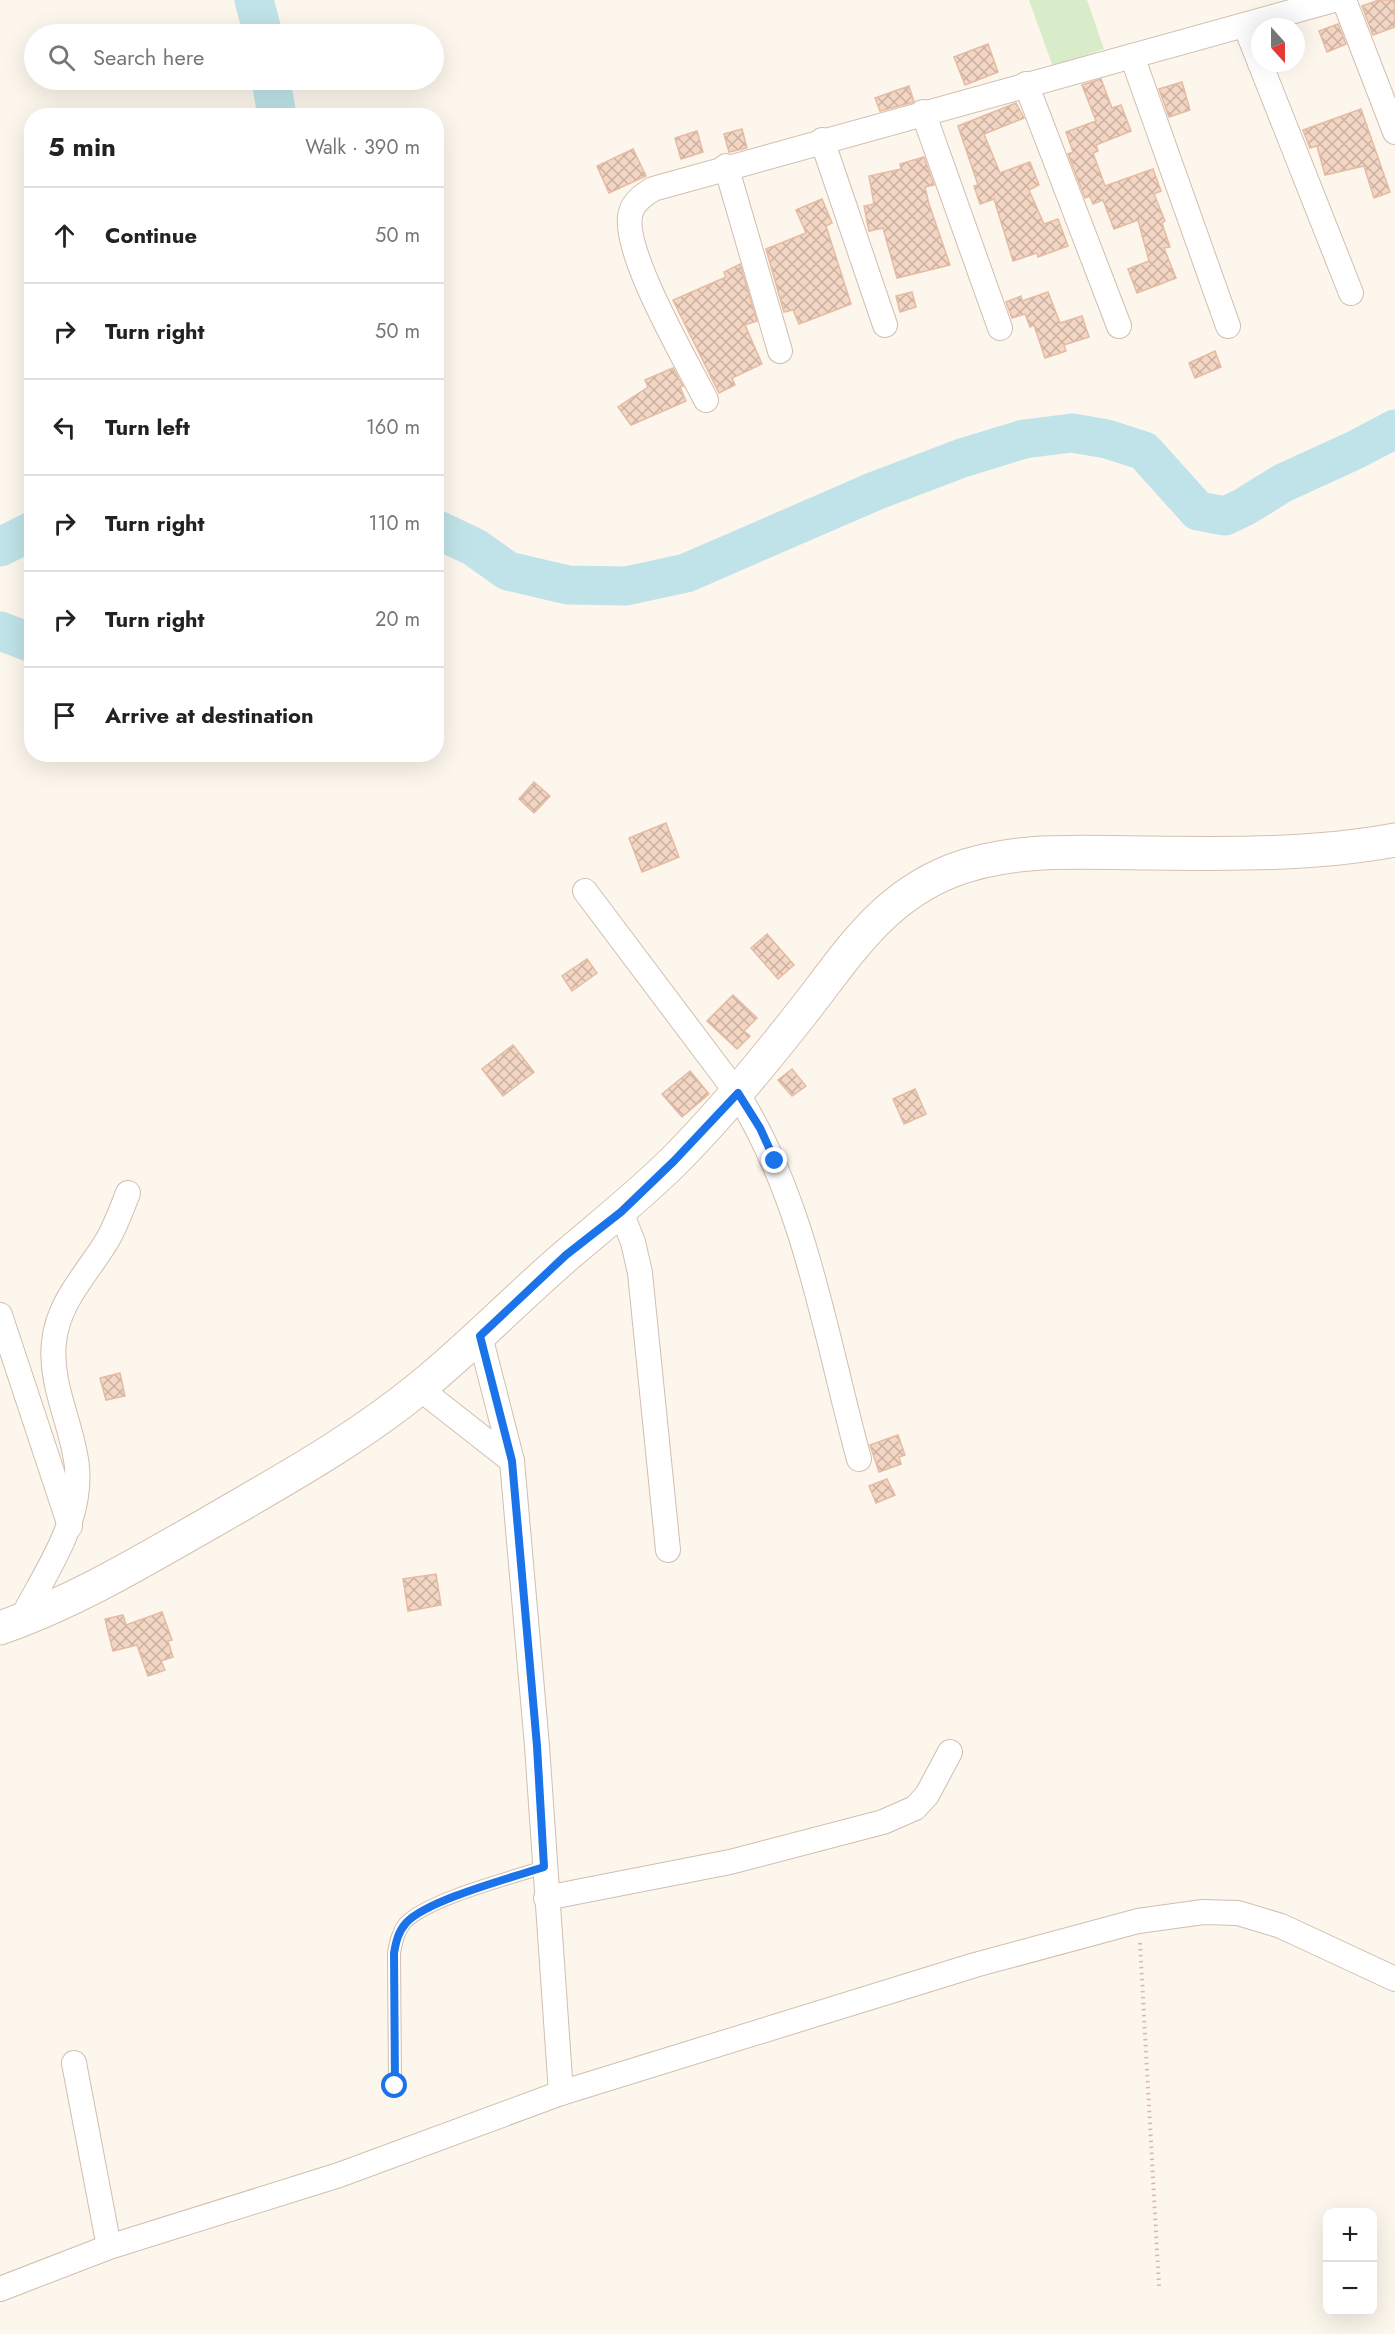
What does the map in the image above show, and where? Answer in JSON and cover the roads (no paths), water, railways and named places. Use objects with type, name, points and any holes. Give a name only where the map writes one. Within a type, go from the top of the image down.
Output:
[{"type":"street","points":[[706,400],[640,269],[631,243],[629,226],[631,211],[640,197],[653,189],[726,166],[1334,0]]},
{"type":"street","points":[[1344,0],[1395,132]]},
{"type":"street","points":[[1245,25],[1251,40]]},
{"type":"street","points":[[1132,56],[1228,326]]},
{"type":"street","points":[[1264,72],[1351,293]]},
{"type":"street","points":[[1026,84],[1119,326]]},
{"type":"street","points":[[923,112],[1000,328]]},
{"type":"street","points":[[822,140],[885,325]]},
{"type":"street","points":[[726,166],[780,351]]},
{"type":"street","points":[[11,1623],[120,1576],[361,1432],[419,1388],[480,1336],[566,1255],[621,1212],[674,1161],[738,1093],[859,939],[887,908],[949,872],[986,860],[1031,854],[1235,854],[1361,846],[1395,840]]},
{"type":"street","points":[[1361,846],[1395,856]]},
{"type":"street","points":[[585,891],[738,1093],[760,1128],[796,1216],[859,1459]]},
{"type":"street","points":[[11,1623],[70,1527],[77,1501],[77,1467],[55,1372],[53,1343],[61,1312],[81,1275],[108,1239],[128,1193]]},
{"type":"street","points":[[621,1212],[633,1242],[640,1273],[668,1550]]},
{"type":"street","points":[[0,1315],[70,1527]]},
{"type":"street","points":[[480,1336],[512,1461],[537,1746],[561,2093]]},
{"type":"street","points":[[419,1388],[512,1461]]},
{"type":"street","points":[[546,1898],[730,1862],[893,1819],[915,1808],[927,1795],[950,1752]]},
{"type":"street","points":[[0,2289],[109,2247],[339,2175],[561,2093],[953,1971],[1138,1921],[1203,1912],[1238,1913],[1281,1926],[1395,1980]]},
{"type":"street","points":[[74,2063],[109,2247]]},
{"type":"lane","points":[[395,2086],[394,1953],[397,1937],[406,1923],[438,1904],[544,1867]]},
{"type":"waterway","points":[[254,0],[260,24]]},
{"type":"waterway","points":[[273,90],[276,108]]},
{"type":"waterway","points":[[444,533],[474,547],[508,571],[568,585],[626,586],[686,573],[875,491],[962,458],[1024,439],[1072,433],[1107,439],[1144,451],[1198,511],[1225,516],[1283,483],[1395,429]]},
{"type":"waterway","points":[[0,547],[24,535]]},
{"type":"waterway","points":[[0,631],[24,640]]}]
